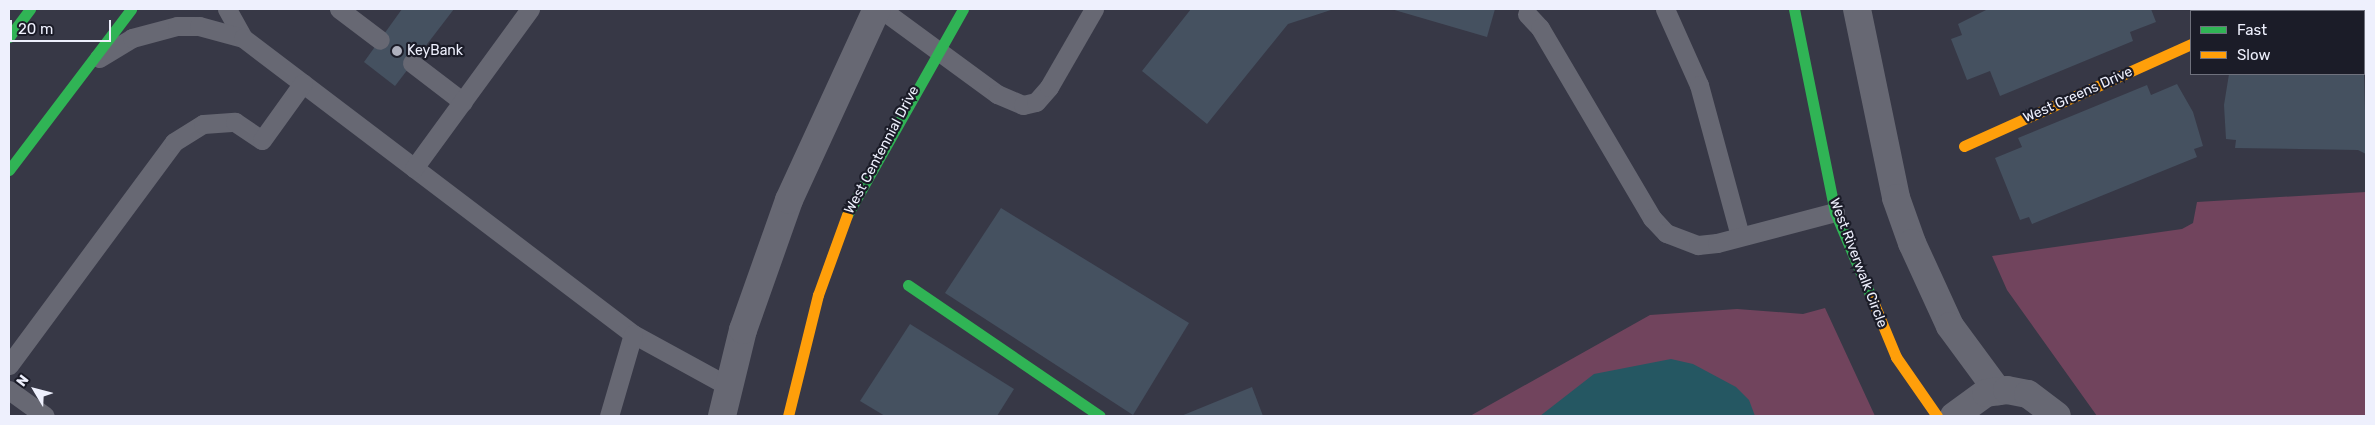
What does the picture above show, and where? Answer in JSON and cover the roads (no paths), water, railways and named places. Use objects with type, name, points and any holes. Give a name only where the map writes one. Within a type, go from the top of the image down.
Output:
[{"type":"street","points":[[9,36],[30,9]]},
{"type":"street","points":[[9,170],[132,9]]},
{"type":"street","points":[[722,416],[728,386],[789,200],[877,9]]},
{"type":"street","name":"West Centennial Drive","points":[[788,416],[815,304],[852,202],[963,9]]},
{"type":"street","name":"West Riverwalk Circle","points":[[1794,9],[1835,212],[1896,357],[1937,416]]},
{"type":"street","points":[[1858,9],[1896,198],[1912,244],[1950,326],[1998,392]]},
{"type":"street","name":"West Greens Drive","points":[[1964,146],[2190,44]]},
{"type":"street","points":[[908,285],[1100,416]]},
{"type":"street","points":[[1954,416],[1967,403],[1998,392],[2028,394],[2057,416]]},
{"type":"lane","points":[[227,9],[242,38]]},
{"type":"lane","points":[[339,9],[380,40]]},
{"type":"lane","points":[[414,168],[530,9]]},
{"type":"lane","points":[[881,9],[1008,101],[1036,102],[1094,9]]},
{"type":"lane","points":[[1665,9],[1699,86],[1740,236]]},
{"type":"lane","points":[[1527,14],[1540,28],[1652,218],[1666,233],[1698,245],[1835,212]]},
{"type":"lane","points":[[90,63],[132,38],[177,26],[199,26],[242,38],[633,334],[728,386]]},
{"type":"lane","points":[[412,63],[463,102]]},
{"type":"lane","points":[[9,365],[174,142],[204,124],[235,122],[262,140],[303,83]]},
{"type":"lane","points":[[609,416],[633,334]]},
{"type":"lane","points":[[9,390],[45,416]]},
{"type":"water","points":[[1671,359],[1693,364],[1736,387],[1749,400],[1755,416],[1540,416],[1594,374]]},
{"type":"place","name":"KeyBank","points":[[397,51]]}]
